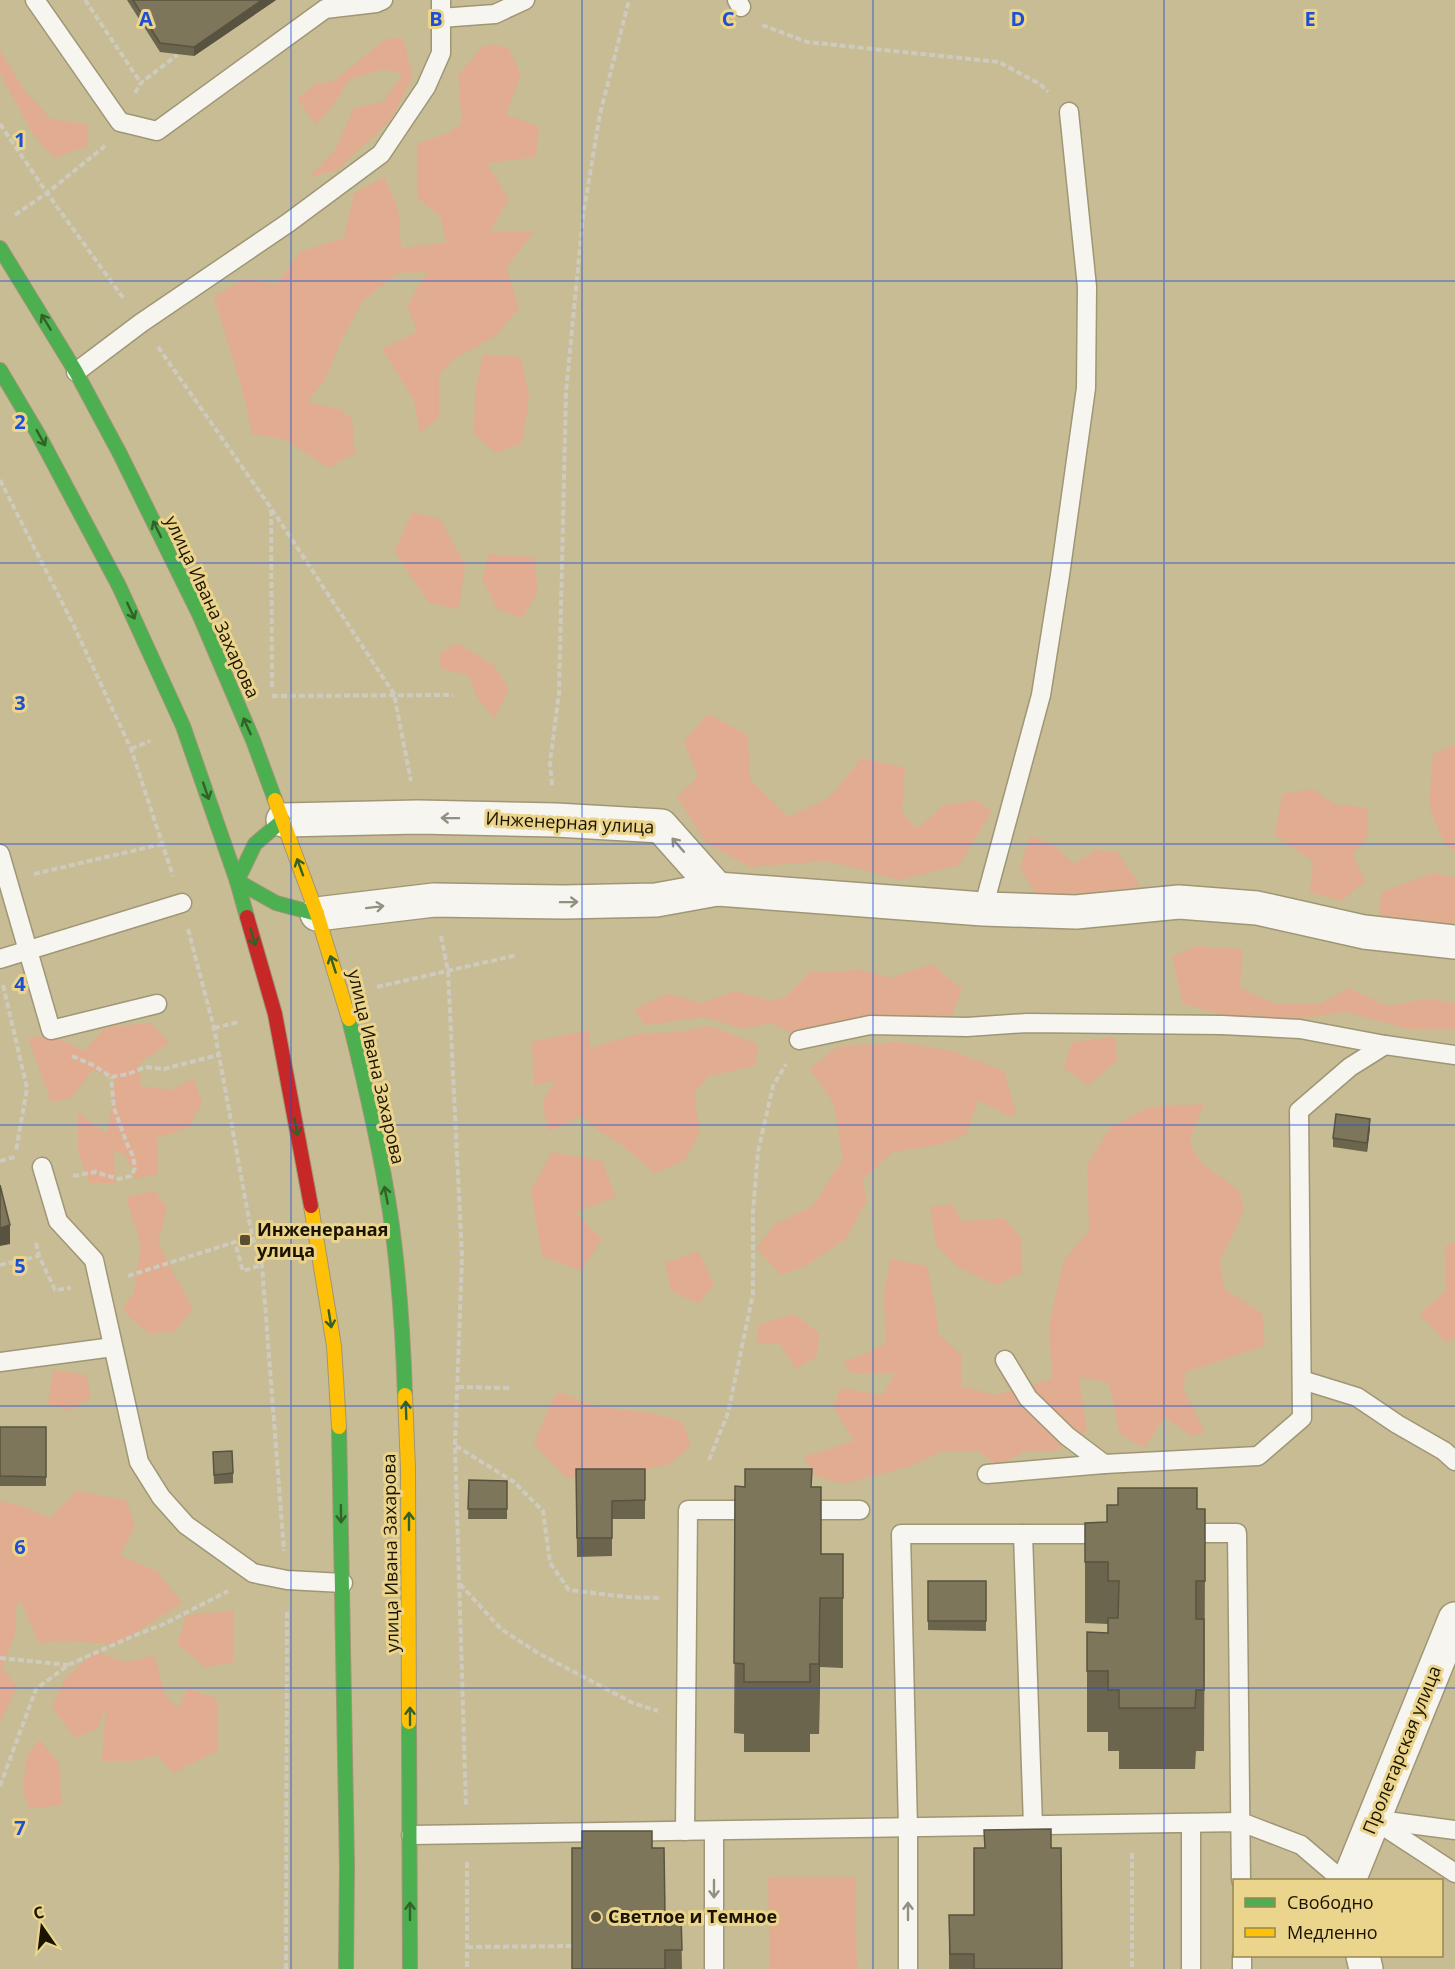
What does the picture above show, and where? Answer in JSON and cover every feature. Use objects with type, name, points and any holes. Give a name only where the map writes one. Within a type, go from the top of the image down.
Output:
[{"type":"main road","name":"улица Ивана Захарова","points":[[0,248],[76,372],[120,454],[200,616],[253,740],[317,914],[343,995],[366,1089],[390,1213],[403,1335],[408,1468],[410,1969]]},
{"type":"main road","points":[[0,370],[38,434],[119,586],[183,726],[237,881],[275,1014],[311,1204],[334,1346],[340,1455],[343,1583],[347,1866],[346,1969]]},
{"type":"main road","points":[[237,881],[255,844],[283,820]]},
{"type":"main road","points":[[237,881],[276,903],[317,914]]},
{"type":"street","name":"Инженерная улица","points":[[283,820],[418,817],[556,820],[661,826],[717,889]]},
{"type":"street","points":[[317,914],[434,900],[564,902],[656,900],[717,889],[983,909],[1076,912],[1179,902],[1257,908],[1364,932],[1455,942]]},
{"type":"street","name":"Пролетарская улица","points":[[1350,1879],[1455,1619]]},
{"type":"lane","points":[[35,0],[120,122],[157,131],[325,9],[376,3],[383,0]]},
{"type":"lane","points":[[76,372],[141,323],[288,222],[381,154],[426,87],[441,53],[441,9],[495,14],[525,0]]},
{"type":"lane","points":[[983,909],[1041,695],[1086,388],[1087,287],[1069,112]]},
{"type":"lane","points":[[0,854],[51,1030],[157,1004]]},
{"type":"lane","points":[[0,958],[182,903]]},
{"type":"lane","points":[[800,1040],[870,1025],[967,1027],[1027,1023],[1150,1023],[1300,1029],[1455,1055]]},
{"type":"lane","points":[[987,1474],[1104,1464],[1258,1456],[1302,1418],[1299,1111],[1350,1067],[1385,1045]]},
{"type":"lane","points":[[44,1174],[58,1221],[94,1260],[139,1462],[161,1497],[186,1525],[253,1573],[287,1580],[343,1583]]},
{"type":"lane","points":[[0,1362],[113,1347]]},
{"type":"lane","points":[[1005,1360],[1028,1398],[1067,1436],[1104,1464]]},
{"type":"lane","points":[[1302,1380],[1357,1396],[1397,1424],[1444,1451],[1455,1461]]},
{"type":"lane","points":[[685,1831],[688,1510],[860,1510]]},
{"type":"lane","points":[[1165,1533],[1237,1533],[1241,1879]]},
{"type":"lane","points":[[909,1969],[901,1534],[1130,1534]]},
{"type":"lane","points":[[1023,1534],[1034,1826]]},
{"type":"lane","points":[[1374,1820],[1455,1830]]},
{"type":"lane","points":[[1374,1820],[1455,1873]]},
{"type":"lane","points":[[411,1835],[1241,1822],[1301,1845],[1340,1879]]},
{"type":"lane","points":[[1191,1823],[1191,1969]]},
{"type":"lane","points":[[714,1831],[714,1969]]},
{"type":"path","points":[[85,0],[141,83]]},
{"type":"path","points":[[556,820],[550,762],[559,693],[566,392],[583,216],[600,114],[629,0]]},
{"type":"path","points":[[739,4],[763,26],[807,42],[999,62],[1040,84],[1069,112]]},
{"type":"path","points":[[9,219],[47,193],[106,146],[141,83],[177,55]]},
{"type":"path","points":[[0,124],[271,508],[394,694],[418,817]]},
{"type":"path","points":[[0,480],[73,624],[131,749],[182,903],[214,1028],[252,1236],[262,1265],[287,1580],[286,1969]]},
{"type":"path","points":[[271,508],[272,696]]},
{"type":"path","points":[[238,705],[272,696],[453,695]]},
{"type":"path","points":[[8,880],[162,844]]},
{"type":"path","points":[[434,900],[448,971],[462,1257],[455,1445],[467,1835],[467,1969]]},
{"type":"path","points":[[343,995],[517,955]]},
{"type":"path","points":[[0,1161],[15,1157],[27,1088],[3,983]]},
{"type":"path","points":[[709,1460],[728,1413],[753,1294],[753,1212],[758,1150],[773,1086],[800,1040]]},
{"type":"path","points":[[19,1047],[27,1046]]},
{"type":"path","points":[[65,1054],[95,1066],[111,1077],[128,1074],[145,1067],[164,1069],[218,1054]]},
{"type":"path","points":[[44,1174],[95,1172],[119,1179],[131,1176],[135,1168],[133,1156],[114,1108],[111,1077]]},
{"type":"path","points":[[0,1265],[39,1256]]},
{"type":"path","points":[[458,1387],[510,1388]]},
{"type":"path","points":[[455,1445],[514,1482],[543,1511],[550,1563],[569,1590],[687,1599]]},
{"type":"path","points":[[0,1786],[36,1689],[68,1665],[130,1636],[164,1624],[235,1587],[253,1573]]},
{"type":"path","points":[[459,1584],[501,1629],[538,1653],[633,1703],[686,1721]]},
{"type":"path","points":[[0,1658],[68,1665]]},
{"type":"path","points":[[1132,1851],[1132,1969]]},
{"type":"path","points":[[467,1947],[572,1946]]},
{"type":"shaded area","points":[[403,38],[413,76],[391,120],[337,170],[308,178],[336,149],[353,109],[384,101],[403,74],[383,69],[350,79],[331,108],[316,124],[297,99],[315,84],[334,81],[385,39]]},
{"type":"shaded area","points":[[484,45],[508,47],[521,75],[506,114],[539,127],[536,157],[487,163],[509,199],[490,231],[534,232],[506,267],[519,308],[495,336],[454,359],[439,374],[439,417],[420,433],[414,400],[382,349],[417,332],[407,306],[427,272],[397,273],[362,302],[340,343],[325,380],[307,402],[340,409],[352,419],[355,453],[329,468],[284,439],[252,434],[242,389],[214,297],[245,278],[276,285],[300,252],[344,238],[354,193],[384,177],[398,208],[401,248],[446,243],[441,217],[417,198],[417,144],[448,133],[462,124],[458,76]]},
{"type":"shaded area","points":[[0,50],[25,91],[51,119],[88,124],[88,146],[54,158],[33,134],[0,73]]},
{"type":"shaded area","points":[[483,355],[521,357],[529,398],[522,443],[496,453],[474,434],[475,392]]},
{"type":"shaded area","points":[[413,512],[440,519],[465,565],[459,609],[429,603],[394,551]]},
{"type":"shaded area","points":[[489,554],[534,557],[538,591],[522,618],[497,609],[482,579]]},
{"type":"shaded area","points":[[457,643],[494,665],[509,690],[494,718],[476,696],[469,675],[441,669],[440,653]]},
{"type":"shaded area","points":[[708,714],[748,735],[750,780],[789,817],[830,797],[862,758],[905,768],[902,811],[917,829],[944,805],[976,800],[992,811],[959,865],[900,880],[827,861],[750,867],[706,843],[677,797],[698,777],[684,741]]},
{"type":"shaded area","points":[[1455,745],[1455,851],[1445,844],[1429,807],[1433,754]]},
{"type":"shaded area","points":[[1313,789],[1334,804],[1368,808],[1367,837],[1353,855],[1365,881],[1341,901],[1310,892],[1313,861],[1275,836],[1282,794]]},
{"type":"shaded area","points":[[1030,836],[1055,846],[1074,864],[1096,850],[1117,852],[1140,885],[1118,903],[1039,899],[1020,868]]},
{"type":"shaded area","points":[[1433,873],[1455,878],[1455,921],[1445,929],[1379,919],[1381,892]]},
{"type":"shaded area","points":[[1196,946],[1243,949],[1240,988],[1275,1004],[1320,1004],[1349,988],[1386,1006],[1427,999],[1455,1003],[1455,1029],[1408,1029],[1346,1012],[1304,1018],[1242,1020],[1183,1004],[1172,957]]},
{"type":"shaded area","points":[[932,964],[962,989],[951,1018],[798,1037],[772,1023],[743,1029],[705,1017],[645,1025],[634,1009],[668,994],[702,1003],[735,991],[771,1001],[785,997],[810,972],[860,970],[891,978]]},
{"type":"shaded area","points":[[151,1023],[169,1043],[139,1063],[141,1086],[173,1090],[193,1078],[202,1102],[189,1128],[157,1138],[158,1174],[135,1179],[126,1155],[114,1151],[115,1183],[89,1183],[78,1151],[78,1112],[107,1134],[115,1078],[93,1070],[70,1099],[51,1102],[28,1038],[55,1036],[84,1051],[106,1027]]},
{"type":"shaded area","points":[[709,1026],[758,1044],[755,1066],[709,1076],[694,1093],[700,1131],[685,1160],[655,1173],[582,1116],[549,1132],[542,1102],[556,1079],[534,1086],[532,1042],[589,1030],[590,1048],[637,1034],[680,1032]]},
{"type":"shaded area","points":[[1115,1037],[1117,1061],[1088,1085],[1064,1068],[1072,1042]]},
{"type":"shaded area","points":[[896,1042],[953,1051],[1004,1071],[1016,1111],[1011,1117],[978,1100],[966,1135],[937,1145],[893,1152],[862,1180],[867,1200],[846,1239],[805,1266],[781,1275],[757,1248],[774,1225],[813,1206],[843,1159],[834,1104],[810,1069],[837,1047]]},
{"type":"shaded area","points":[[1204,1104],[1189,1142],[1201,1162],[1240,1192],[1244,1210],[1220,1261],[1224,1289],[1262,1313],[1265,1346],[1185,1372],[1184,1391],[1205,1432],[1191,1436],[1165,1417],[1144,1448],[1120,1434],[1109,1383],[1079,1377],[1087,1431],[1053,1452],[1023,1452],[998,1466],[979,1452],[940,1452],[908,1467],[844,1484],[816,1476],[804,1457],[854,1441],[833,1407],[841,1388],[882,1395],[895,1373],[852,1374],[843,1363],[886,1344],[884,1295],[890,1259],[927,1266],[936,1309],[938,1334],[962,1356],[961,1386],[996,1395],[1052,1379],[1049,1325],[1064,1260],[1089,1231],[1087,1165],[1111,1127],[1149,1107]]},
{"type":"shaded area","points":[[552,1152],[602,1161],[616,1197],[575,1212],[602,1239],[581,1271],[542,1256],[531,1190]]},
{"type":"shaded area","points":[[154,1190],[167,1208],[158,1243],[193,1309],[175,1332],[148,1333],[122,1310],[134,1293],[141,1245],[126,1198]]},
{"type":"shaded area","points":[[953,1204],[962,1222],[1004,1218],[1021,1238],[1022,1273],[996,1285],[959,1268],[936,1245],[930,1207]]},
{"type":"shaded area","points":[[1455,1242],[1455,1337],[1446,1343],[1420,1314],[1446,1290],[1445,1246]]},
{"type":"shaded area","points":[[698,1251],[714,1284],[699,1304],[671,1291],[665,1263]]},
{"type":"shaded area","points":[[795,1314],[819,1333],[817,1356],[796,1369],[780,1344],[757,1343],[758,1325]]},
{"type":"shaded area","points":[[53,1370],[86,1375],[91,1397],[69,1411],[48,1404]]},
{"type":"shaded area","points":[[559,1392],[597,1407],[646,1412],[683,1422],[691,1446],[669,1464],[612,1477],[566,1478],[534,1444],[552,1401]]},
{"type":"shaded area","points":[[76,1491],[126,1500],[135,1525],[120,1556],[157,1571],[182,1603],[117,1644],[63,1641],[39,1643],[20,1599],[15,1612],[16,1631],[2,1667],[17,1687],[0,1722],[0,1501],[22,1506],[50,1518]]},
{"type":"shaded area","points":[[234,1611],[233,1663],[205,1667],[177,1644],[187,1615]]},
{"type":"shaded area","points":[[95,1651],[124,1662],[155,1656],[165,1695],[178,1708],[188,1688],[217,1699],[218,1750],[174,1773],[158,1756],[129,1761],[102,1761],[106,1706],[98,1728],[75,1738],[52,1707],[65,1679]]},
{"type":"shaded area","points":[[40,1740],[60,1765],[61,1805],[29,1809],[23,1789],[27,1755]]},
{"type":"shaded area","points":[[855,1877],[857,1969],[770,1969],[768,1878]]},
{"type":"building","points":[[133,0],[262,0],[194,47],[160,43]]},
{"type":"building","points":[[1336,1114],[1370,1119],[1367,1143],[1333,1138]]},
{"type":"building","points":[[0,1185],[10,1225],[0,1228]]},
{"type":"building","points":[[0,1427],[46,1427],[46,1477],[0,1476]]},
{"type":"building","points":[[232,1451],[233,1473],[214,1475],[213,1452]]},
{"type":"building","points":[[576,1469],[645,1469],[645,1500],[612,1501],[612,1538],[577,1538]]},
{"type":"building","points":[[745,1469],[812,1469],[811,1487],[821,1487],[821,1554],[843,1554],[843,1598],[820,1598],[819,1664],[810,1664],[810,1682],[744,1682],[744,1664],[734,1663],[735,1486],[745,1487]]},
{"type":"building","points":[[469,1480],[507,1481],[507,1509],[468,1509]]},
{"type":"building","points":[[1118,1488],[1197,1488],[1197,1509],[1205,1509],[1205,1581],[1196,1581],[1196,1619],[1204,1619],[1204,1690],[1196,1690],[1195,1708],[1119,1708],[1119,1690],[1108,1690],[1108,1671],[1087,1671],[1087,1632],[1108,1633],[1108,1618],[1118,1618],[1119,1581],[1108,1581],[1108,1562],[1085,1562],[1085,1523],[1107,1522],[1107,1505],[1118,1505]]},
{"type":"building","points":[[928,1581],[986,1581],[986,1621],[928,1621]]},
{"type":"building","points":[[1051,1829],[1051,1848],[1061,1848],[1062,1969],[974,1969],[974,1954],[950,1954],[949,1915],[974,1915],[974,1848],[985,1848],[984,1830]]},
{"type":"building","points":[[582,1831],[652,1831],[652,1848],[664,1848],[665,1916],[681,1915],[682,1950],[665,1950],[665,1969],[572,1969],[572,1848],[582,1848]]},
{"type":"traffic: fast","points":[[0,248],[76,372],[120,454],[200,616],[253,740],[275,800]]},
{"type":"traffic: fast","points":[[0,370],[38,434],[119,586],[183,726],[237,881],[247,917]]},
{"type":"traffic: fast","points":[[237,881],[255,844],[283,820]]},
{"type":"traffic: fast","points":[[237,881],[276,903],[317,914]]},
{"type":"traffic: fast","points":[[349,1019],[372,1115],[390,1212],[400,1304],[405,1395]]},
{"type":"traffic: fast","points":[[339,1427],[347,1866],[346,1969]]},
{"type":"traffic: fast","points":[[409,1722],[410,1969]]},
{"type":"traffic: slow","points":[[275,800],[317,914],[349,1019]]},
{"type":"traffic: slow","points":[[311,1206],[334,1346],[339,1427]]},
{"type":"traffic: slow","points":[[405,1395],[408,1468],[409,1722]]},
{"type":"traffic: jam","points":[[247,917],[275,1014],[311,1206]]},
{"type":"place","name":"Инженераная улица","points":[[245,1240]]},
{"type":"place","name":"Светлое и Темное","points":[[596,1917]]}]
